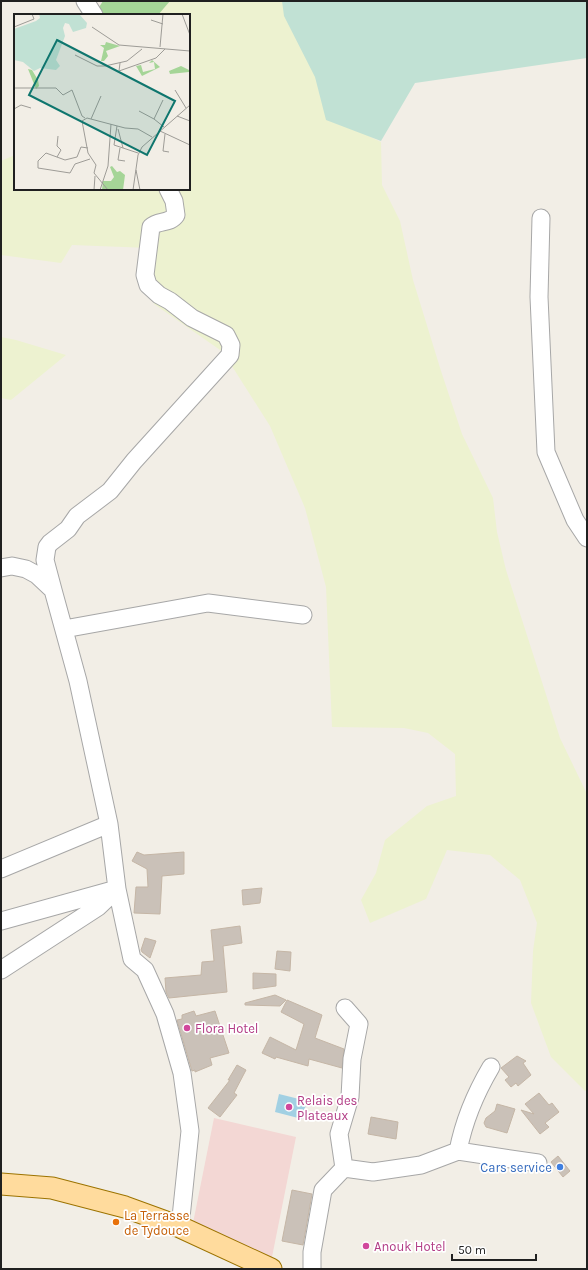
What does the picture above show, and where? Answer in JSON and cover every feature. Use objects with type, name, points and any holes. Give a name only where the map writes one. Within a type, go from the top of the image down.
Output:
[{"type":"main road","points":[[1,1184],[52,1188],[94,1198],[180,1227],[266,1268]]},
{"type":"street","points":[[85,1],[93,14]]},
{"type":"street","points":[[168,190],[174,201],[176,215],[173,219],[155,224],[151,227],[146,280],[152,290],[159,295],[170,300],[196,320],[226,335],[231,345],[230,355],[134,461],[113,488],[98,502],[77,516],[68,529],[50,542],[47,547],[45,560],[78,680],[109,824],[117,888],[132,959],[145,970],[165,1014],[182,1073],[190,1130],[180,1227]]},
{"type":"street","points":[[541,218],[539,298],[546,452],[575,520],[587,538]]},
{"type":"street","points":[[1,568],[12,566],[26,570],[37,575],[53,590]]},
{"type":"street","points":[[64,629],[208,603],[303,614]]},
{"type":"street","points":[[1,869],[109,824]]},
{"type":"street","points":[[1,920],[117,888]]},
{"type":"street","points":[[1,970],[85,916],[117,888]]},
{"type":"street","points":[[344,1008],[359,1024],[352,1059],[350,1097],[339,1134],[344,1168]]},
{"type":"street","points":[[458,1151],[463,1124],[476,1092],[492,1067]]},
{"type":"street","points":[[344,1168],[373,1172],[421,1165],[458,1151],[538,1163]]},
{"type":"street","points":[[312,1269],[312,1252],[323,1190],[344,1168]]},
{"type":"shaded area","points":[[214,1118],[296,1137],[271,1262],[192,1228]]},
{"type":"green space","points":[[103,1],[170,1],[159,14],[95,14]]},
{"type":"green space","points":[[168,1],[287,1],[317,75],[328,116],[381,142],[382,185],[400,221],[413,280],[462,434],[493,498],[497,532],[506,570],[560,738],[587,794],[587,1090],[585,1091],[551,1057],[531,1003],[533,951],[537,923],[520,880],[490,855],[447,850],[426,899],[370,923],[361,900],[376,873],[385,840],[427,806],[456,796],[455,754],[428,733],[404,728],[332,727],[326,587],[305,508],[270,426],[223,352],[154,304],[149,248],[72,245],[61,263],[1,255],[1,161],[14,155],[14,190],[190,190],[190,14],[157,14]]},
{"type":"green space","points":[[282,1],[587,1],[587,58],[415,83],[381,141],[326,120],[315,77],[284,16]]},
{"type":"green space","points":[[1,337],[66,355],[11,400],[1,398]]},
{"type":"water","points":[[279,1094],[307,1101],[302,1119],[275,1112]]},
{"type":"building","points":[[137,852],[144,855],[184,852],[184,874],[162,876],[160,914],[134,913],[136,887],[148,887],[147,869],[132,861]]},
{"type":"building","points":[[262,888],[260,903],[243,905],[242,890]]},
{"type":"building","points":[[240,926],[242,943],[223,946],[227,992],[169,998],[166,992],[165,978],[201,975],[202,962],[214,961],[211,930]]},
{"type":"building","points":[[145,938],[156,941],[150,958],[141,950]]},
{"type":"building","points":[[277,951],[291,952],[290,971],[275,969]]},
{"type":"building","points":[[253,973],[276,974],[276,986],[253,989]]},
{"type":"building","points":[[275,995],[286,1000],[280,1006],[245,1005],[245,1003]]},
{"type":"building","points":[[287,1000],[322,1015],[315,1038],[344,1049],[342,1068],[309,1059],[308,1066],[276,1057],[275,1059],[262,1053],[270,1037],[296,1050],[304,1024],[281,1012]]},
{"type":"building","points":[[194,1011],[196,1016],[215,1011],[229,1053],[210,1058],[212,1065],[195,1072],[195,1070],[192,1071],[177,1020],[182,1019],[182,1015]]},
{"type":"building","points":[[517,1056],[526,1061],[523,1063],[531,1075],[518,1086],[516,1083],[511,1087],[505,1080],[509,1077],[501,1068]]},
{"type":"building","points":[[237,1065],[246,1070],[234,1093],[237,1095],[220,1117],[208,1108],[230,1080],[228,1080]]},
{"type":"building","points":[[539,1093],[549,1105],[552,1103],[559,1112],[545,1123],[549,1127],[540,1134],[521,1110],[534,1114],[525,1104]]},
{"type":"building","points":[[497,1104],[515,1109],[507,1133],[486,1127],[484,1123],[486,1118],[495,1111]]},
{"type":"building","points":[[371,1117],[398,1122],[396,1139],[368,1134]]},
{"type":"building","name":"Cars service","points":[[558,1156],[570,1171],[563,1177],[551,1162]]},
{"type":"building","points":[[292,1190],[312,1194],[303,1245],[282,1241]]},
{"type":"place","name":"Flora Hotel","points":[[187,1028]]},
{"type":"place","name":"Relais des Plateaux","points":[[289,1107]]},
{"type":"place","name":"Cars service","points":[[560,1167]]},
{"type":"place","name":"La Terrasse de Tydouce","points":[[116,1222]]},
{"type":"place","name":"Anouk Hotel","points":[[366,1246]]}]
